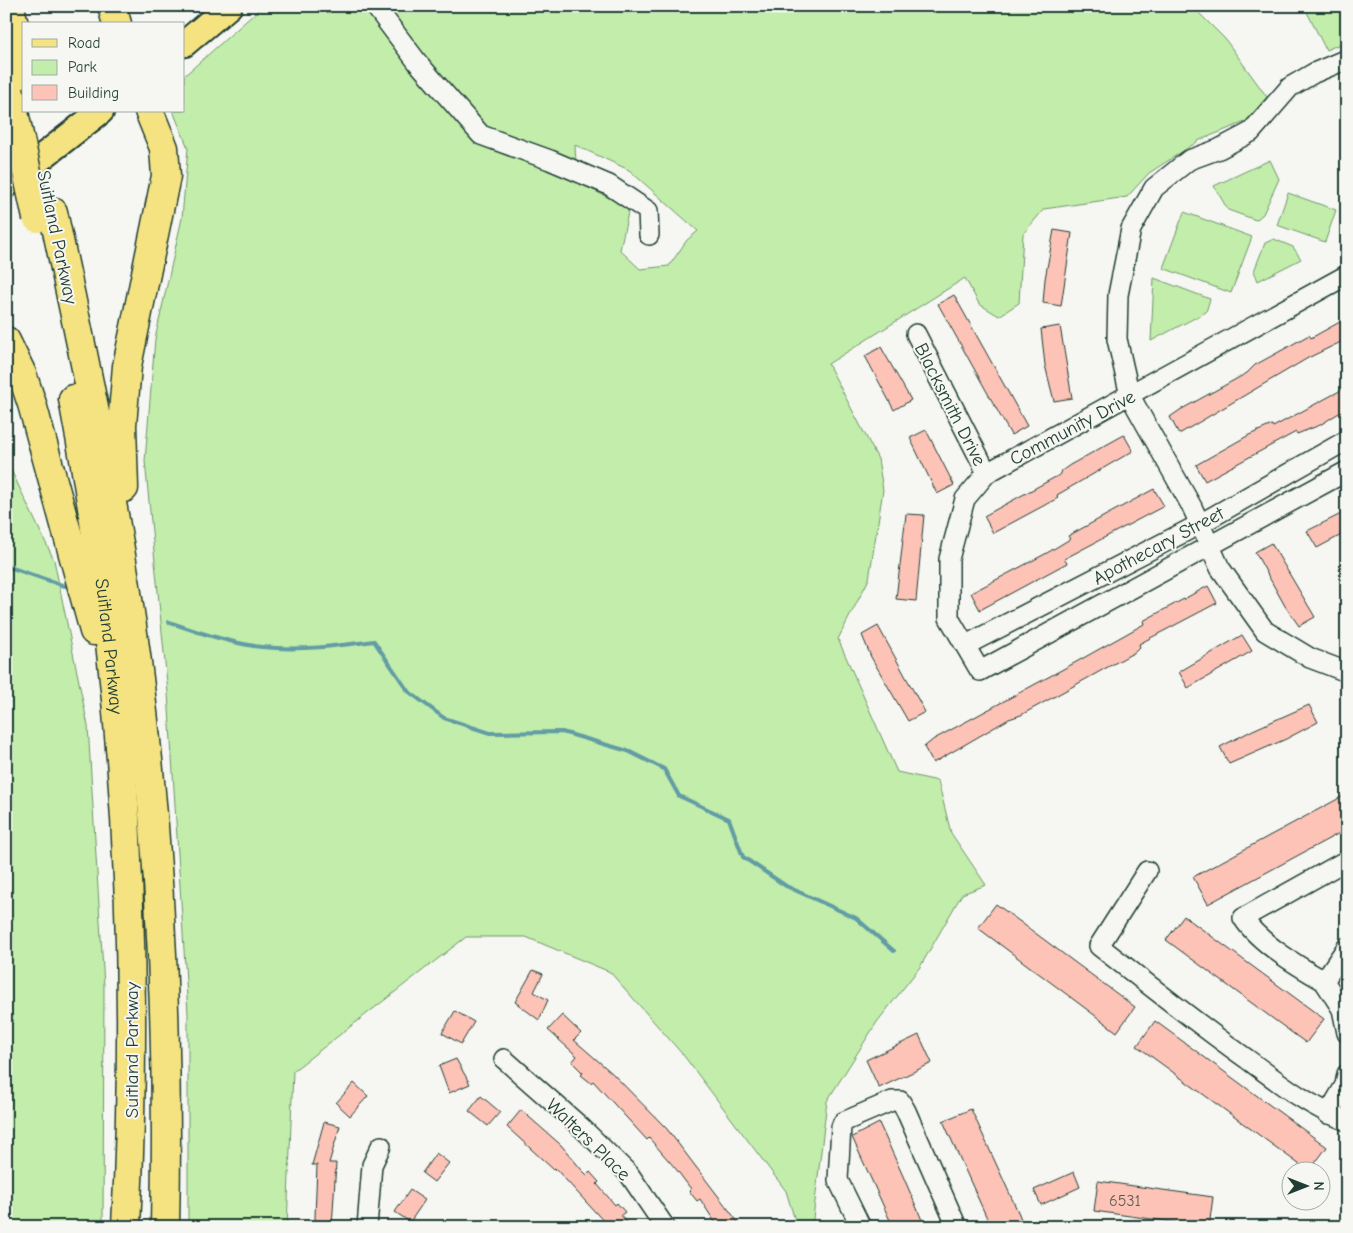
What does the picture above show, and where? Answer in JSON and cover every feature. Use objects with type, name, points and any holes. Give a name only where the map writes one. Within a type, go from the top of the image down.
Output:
[{"type":"highway","points":[[10,6],[22,63]]},
{"type":"highway","points":[[112,6],[116,22]]},
{"type":"highway","name":"Suitland Parkway","points":[[6,74],[22,110]]},
{"type":"highway","name":"Suitland Parkway","points":[[23,112],[45,215],[103,450],[137,664],[153,811],[162,958],[166,1103],[165,1227]]},
{"type":"highway","points":[[137,664],[138,588],[126,507],[122,425],[127,366],[133,329],[166,176],[164,148],[149,112]]},
{"type":"highway","name":"Suitland Parkway","points":[[45,215],[90,494],[110,640],[123,790],[132,1007],[126,1227]]},
{"type":"highway","points":[[6,341],[27,390],[92,621],[101,664],[106,713],[123,790]]},
{"type":"main road","points":[[185,43],[229,6]]},
{"type":"main road","points":[[6,185],[100,112]]},
{"type":"street","points":[[375,6],[418,63],[481,135],[609,184],[648,211],[649,235]]},
{"type":"street","points":[[1347,59],[1314,73],[1290,87],[1250,132],[1219,148],[1189,160],[1154,188],[1131,229],[1118,295],[1118,339],[1130,396],[1200,524],[1220,568],[1265,631],[1310,658],[1347,672]]},
{"type":"street","name":"Community Drive","points":[[980,671],[949,618],[949,559],[965,499],[987,473],[1347,275]]},
{"type":"street","name":"Blacksmith Drive","points":[[916,334],[987,473]]},
{"type":"street","name":"Apothecary Street","points":[[966,645],[1200,524],[1347,440]]},
{"type":"street","name":"Apothecary Street","points":[[980,671],[1347,471]]},
{"type":"street","points":[[1347,860],[1243,918],[1250,929],[1303,969],[1324,981],[1342,1008],[1347,1033]]},
{"type":"street","points":[[1147,871],[1099,946],[1197,1023],[1280,1084],[1328,1114],[1347,1121]]},
{"type":"street","points":[[1324,981],[1347,947]]},
{"type":"street","name":"Walters Place","points":[[504,1059],[629,1174],[665,1227]]},
{"type":"street","points":[[1328,1114],[1345,1085],[1347,1074]]},
{"type":"street","points":[[861,1227],[838,1180],[841,1127],[843,1122],[892,1101],[900,1101],[956,1227]]},
{"type":"street","points":[[367,1227],[372,1165],[381,1146]]},
{"type":"green space","points":[[263,6],[1192,6],[1225,39],[1267,97],[1245,122],[1200,140],[1149,173],[1127,197],[1044,209],[1023,234],[1019,303],[999,316],[979,304],[965,278],[828,364],[878,459],[883,490],[869,579],[838,639],[897,772],[938,781],[951,833],[986,885],[962,894],[920,967],[877,1022],[827,1101],[812,1227],[797,1227],[786,1191],[684,1056],[610,972],[526,937],[466,937],[293,1071],[287,1227],[188,1227],[188,1014],[168,693],[145,461],[155,339],[182,218],[188,148],[173,112],[185,112],[185,75]],"holes":[[[575,145],[629,170],[698,231],[687,240],[669,266],[640,269],[620,250],[629,208],[577,182]]]},
{"type":"green space","points":[[1304,6],[1347,6],[1347,41],[1326,50]]},
{"type":"green space","points":[[1270,160],[1279,179],[1263,214],[1256,220],[1228,210],[1214,186]]},
{"type":"green space","points":[[1288,193],[1336,210],[1325,242],[1277,225]]},
{"type":"green space","points":[[1184,212],[1252,237],[1231,293],[1163,268]]},
{"type":"green space","points":[[1274,239],[1293,247],[1301,259],[1258,281],[1254,271],[1265,243]]},
{"type":"green space","points":[[1154,278],[1210,299],[1206,312],[1151,341]]},
{"type":"green space","points":[[6,455],[11,470],[54,560],[88,726],[104,986],[103,1227],[6,1227]]},
{"type":"building","points":[[1054,230],[1072,233],[1061,306],[1043,303],[1045,279]]},
{"type":"building","points":[[954,295],[1027,426],[1011,435],[938,304]]},
{"type":"building","points":[[1347,318],[1347,339],[1308,358],[1179,434],[1170,417],[1180,410],[1247,373],[1255,365],[1309,335],[1311,338]]},
{"type":"building","points":[[1060,326],[1072,398],[1054,401],[1045,365],[1041,329]]},
{"type":"building","points":[[881,347],[911,400],[894,410],[865,356]]},
{"type":"building","points":[[1347,387],[1347,408],[1320,425],[1297,434],[1296,432],[1205,481],[1196,465],[1249,435],[1272,425],[1273,427]]},
{"type":"building","points":[[926,430],[954,485],[937,494],[910,438]]},
{"type":"building","points":[[1124,435],[1133,451],[1057,495],[1058,498],[993,533],[984,516],[1061,474],[1060,472],[1070,465]]},
{"type":"building","points":[[1154,489],[1164,506],[1064,559],[1067,563],[980,610],[971,593],[1047,553],[1070,539],[1068,536]]},
{"type":"building","points":[[1347,511],[1347,532],[1317,548],[1307,531]]},
{"type":"building","points":[[906,514],[924,515],[916,601],[896,599]]},
{"type":"building","points":[[1271,543],[1315,617],[1299,626],[1285,606],[1255,552]]},
{"type":"building","points":[[1208,586],[1217,603],[1139,644],[1140,647],[1135,652],[1021,715],[1009,719],[933,763],[924,747],[934,739],[1078,661],[1144,624],[1143,621]]},
{"type":"building","points":[[878,626],[925,712],[908,721],[871,657],[862,635]]},
{"type":"building","points":[[1242,635],[1252,651],[1188,688],[1179,672]]},
{"type":"building","points":[[1309,705],[1318,722],[1286,739],[1229,764],[1220,747]]},
{"type":"building","points":[[1347,794],[1347,829],[1208,904],[1193,877]]},
{"type":"building","points":[[996,904],[1135,1007],[1117,1032],[978,928]]},
{"type":"building","points":[[1184,916],[1324,1019],[1306,1043],[1166,940]]},
{"type":"building","points":[[533,970],[543,974],[534,992],[548,1000],[539,1020],[515,1002]]},
{"type":"building","points":[[455,1011],[474,1022],[461,1044],[442,1033]]},
{"type":"building","points":[[562,1015],[581,1033],[574,1040],[612,1073],[667,1129],[738,1222],[731,1227],[718,1227],[700,1199],[697,1201],[689,1191],[691,1189],[676,1169],[649,1138],[647,1140],[593,1081],[591,1083],[581,1075],[583,1073],[572,1062],[577,1056],[548,1030]]},
{"type":"building","points":[[1155,1021],[1327,1147],[1317,1160],[1293,1160],[1137,1046]]},
{"type":"building","points":[[919,1035],[932,1063],[879,1088],[866,1060]]},
{"type":"building","points":[[456,1059],[470,1084],[449,1093],[439,1066]]},
{"type":"building","points":[[354,1083],[368,1096],[350,1116],[336,1103]]},
{"type":"building","points":[[481,1096],[500,1112],[488,1126],[469,1111]]},
{"type":"building","points":[[971,1109],[1024,1227],[991,1227],[943,1121]]},
{"type":"building","points":[[521,1110],[561,1145],[587,1175],[590,1172],[599,1182],[597,1184],[615,1205],[617,1203],[625,1212],[621,1215],[630,1227],[608,1226],[555,1168],[554,1170],[507,1127]]},
{"type":"building","points":[[324,1122],[340,1126],[329,1163],[336,1163],[332,1227],[316,1227],[317,1165],[312,1165]]},
{"type":"building","points":[[879,1123],[925,1227],[893,1227],[852,1137]]},
{"type":"building","points":[[436,1153],[449,1163],[434,1182],[422,1173]]},
{"type":"building","points":[[1074,1172],[1080,1187],[1041,1205],[1034,1190]]},
{"type":"building","points":[[1098,1181],[1213,1197],[1209,1227],[1094,1211]]},
{"type":"building","points":[[410,1190],[425,1200],[410,1222],[395,1212]]},
{"type":"waterway","points":[[6,566],[65,586]]},
{"type":"waterway","points":[[169,622],[203,634],[262,647],[304,648],[374,641],[408,691],[444,718],[490,733],[562,732],[628,751],[664,769],[679,796],[729,819],[743,857],[786,886],[856,918],[894,951]]}]
